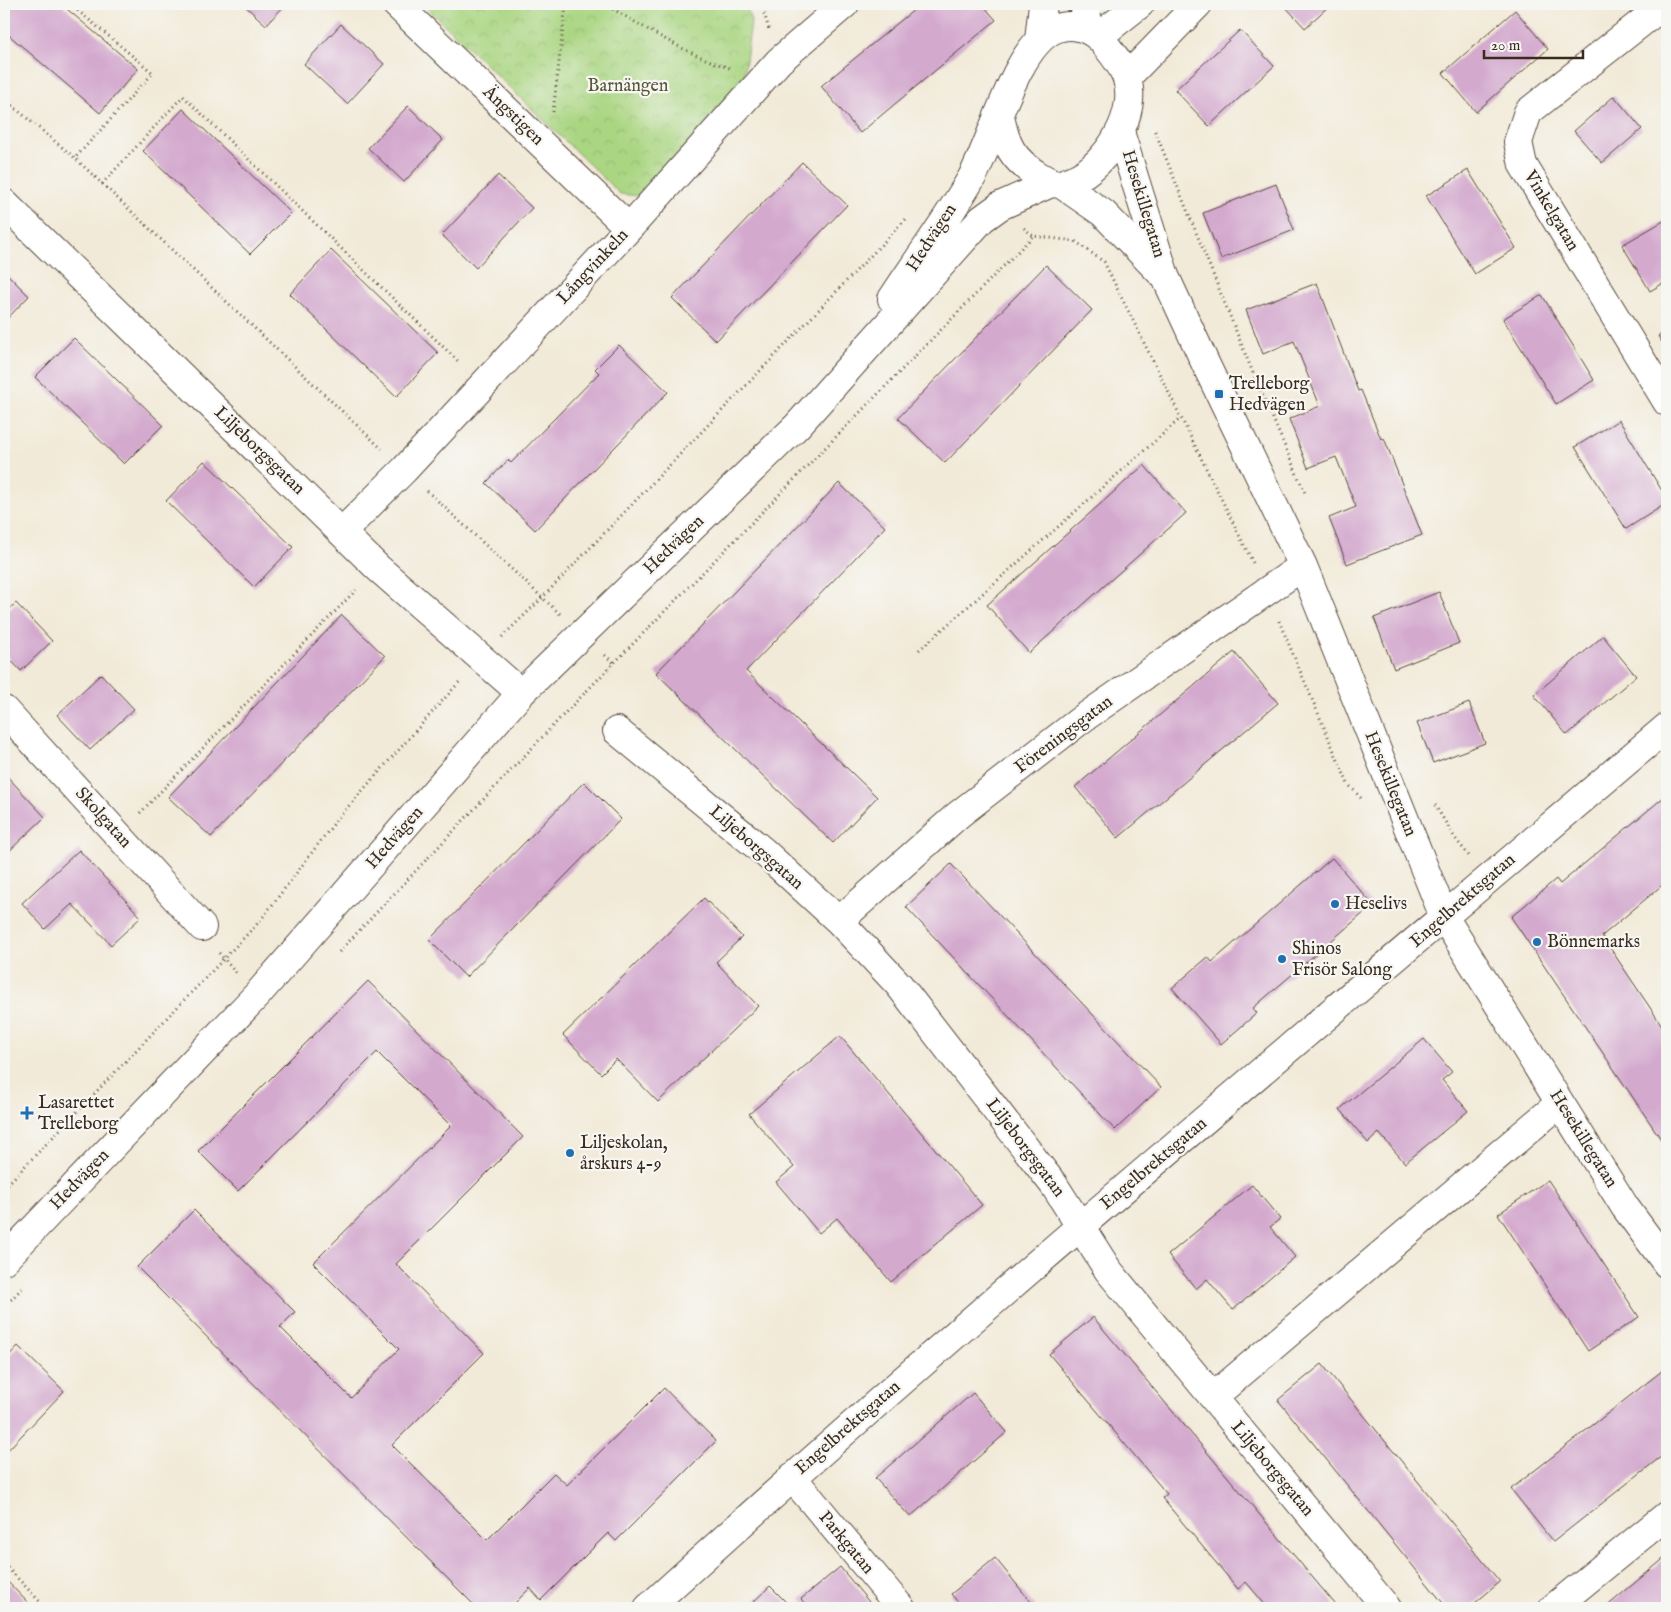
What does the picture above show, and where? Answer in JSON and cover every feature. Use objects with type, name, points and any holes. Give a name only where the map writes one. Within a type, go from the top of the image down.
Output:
[{"type":"street","name":"Ängstigen","points":[[396,4],[629,228]]},
{"type":"street","name":"Långvinkeln","points":[[342,532],[404,470],[629,228],[779,61],[845,4]]},
{"type":"street","points":[[1039,40],[1043,4]]},
{"type":"street","points":[[1091,23],[1140,4]]},
{"type":"street","points":[[1127,77],[1198,4]]},
{"type":"street","name":"Vinkelgatan","points":[[1664,4],[1528,112],[1518,142],[1523,165],[1667,402]]},
{"type":"street","name":"Hedvägen","points":[[4,1260],[257,995],[521,693],[797,426],[982,219],[1000,206],[1083,175],[1109,150],[1120,132],[1126,117],[1129,97],[1127,77],[1119,61],[1091,23],[1078,27],[1055,29],[1039,40],[1028,53],[1007,95],[972,177],[887,306],[797,426]]},
{"type":"street","points":[[1000,115],[1003,136],[1017,160],[1032,171],[1056,184]]},
{"type":"street","name":"Hesekillegatan","points":[[1120,132],[1165,276],[1303,566],[1444,917],[1625,1207],[1667,1264]]},
{"type":"street","name":"Hesekillegatan","points":[[1056,184],[1103,212],[1165,276]]},
{"type":"street","name":"Liljeborgsgatan","points":[[4,203],[378,568],[521,693]]},
{"type":"street","name":"Föreningsgatan","points":[[839,921],[965,809],[1082,720],[1303,566]]},
{"type":"street","name":"Skolgatan","points":[[4,710],[202,927]]},
{"type":"street","name":"Engelbrektsgatan","points":[[648,1608],[792,1477],[1080,1226],[1667,726]]},
{"type":"street","name":"Liljeborgsgatan","points":[[618,731],[763,852],[839,921],[899,985],[1054,1185],[1108,1270],[1387,1608]]},
{"type":"street","points":[[1213,1397],[1560,1103]]},
{"type":"street","name":"Parkgatan","points":[[792,1477],[901,1608]]},
{"type":"street","points":[[1553,1608],[1667,1515]]},
{"type":"path","points":[[70,4],[153,73],[75,158]]},
{"type":"path","points":[[548,150],[566,4]]},
{"type":"path","points":[[604,4],[678,46],[714,63],[764,78]]},
{"type":"path","points":[[102,184],[183,96],[483,385]]},
{"type":"path","points":[[4,99],[75,158],[404,470],[614,663]]},
{"type":"path","points":[[1152,125],[1308,502]]},
{"type":"path","points":[[4,1188],[260,921],[338,818],[481,658],[542,598],[893,234],[911,213]]},
{"type":"path","points":[[337,954],[614,663],[1033,236],[1075,241],[1104,262],[1267,591],[1348,784],[1368,805]]},
{"type":"path","points":[[919,650],[1181,418]]},
{"type":"path","points":[[118,835],[378,568]]},
{"type":"path","points":[[1433,802],[1455,838],[1488,880]]},
{"type":"path","points":[[4,1307],[28,1281]]},
{"type":"path","points":[[4,1564],[46,1608]]},
{"type":"green space","name":"Barnängen","points":[[423,4],[746,4],[751,21],[743,84],[639,196],[620,194]]},
{"type":"building","points":[[4,4],[61,4],[138,69],[100,113],[4,31]]},
{"type":"building","points":[[243,4],[286,4],[266,25]]},
{"type":"building","points":[[921,4],[982,4],[996,20],[860,133],[821,86]]},
{"type":"building","points":[[1283,4],[1331,4],[1305,28]]},
{"type":"building","points":[[1515,10],[1548,49],[1476,112],[1443,73]]},
{"type":"building","points":[[341,24],[384,64],[347,104],[304,64]]},
{"type":"building","points":[[1240,30],[1274,66],[1209,126],[1175,90]]},
{"type":"building","points":[[1614,96],[1642,129],[1602,163],[1574,131]]},
{"type":"building","points":[[408,106],[443,140],[404,182],[368,148]]},
{"type":"building","points":[[183,109],[291,213],[250,254],[143,151]]},
{"type":"building","points":[[802,162],[847,205],[716,341],[672,298]]},
{"type":"building","points":[[1468,170],[1516,248],[1475,274],[1426,196]]},
{"type":"building","points":[[498,175],[532,208],[476,268],[442,235]]},
{"type":"building","points":[[1276,184],[1294,230],[1221,259],[1203,213]]},
{"type":"building","points":[[1667,219],[1667,281],[1650,291],[1622,245]]},
{"type":"building","points":[[331,250],[438,353],[396,397],[290,294]]},
{"type":"building","points":[[1046,265],[1092,310],[945,463],[898,418]]},
{"type":"building","points":[[4,271],[29,296],[4,322]]},
{"type":"building","points":[[1317,283],[1358,391],[1361,390],[1381,439],[1384,438],[1422,535],[1347,564],[1329,518],[1356,507],[1336,457],[1308,468],[1289,419],[1320,406],[1294,341],[1263,354],[1246,310]]},
{"type":"building","points":[[1542,295],[1594,380],[1556,404],[1503,319]]},
{"type":"building","points":[[1667,331],[1667,350],[1658,336]]},
{"type":"building","points":[[74,338],[163,425],[124,464],[35,377]]},
{"type":"building","points":[[619,345],[668,392],[535,530],[486,483],[508,460],[511,463],[599,373],[595,369]]},
{"type":"building","points":[[1619,420],[1667,499],[1667,503],[1626,529],[1575,447]]},
{"type":"building","points":[[204,461],[293,547],[254,587],[166,501]]},
{"type":"building","points":[[1144,465],[1186,513],[1029,653],[987,605]]},
{"type":"building","points":[[839,483],[885,527],[746,671],[877,797],[833,843],[656,673]]},
{"type":"building","points":[[1439,592],[1459,643],[1394,669],[1374,618]]},
{"type":"building","points":[[16,603],[52,641],[21,671],[4,653],[4,614]]},
{"type":"building","points":[[342,615],[385,656],[211,837],[168,797]]},
{"type":"building","points":[[1603,636],[1636,676],[1567,735],[1534,695]]},
{"type":"building","points":[[1234,652],[1278,703],[1118,838],[1075,787]]},
{"type":"building","points":[[101,674],[134,709],[90,750],[57,715]]},
{"type":"building","points":[[1469,703],[1485,743],[1433,763],[1417,723]]},
{"type":"building","points":[[4,773],[45,817],[4,856]]},
{"type":"building","points":[[584,782],[621,819],[466,977],[429,940]]},
{"type":"building","points":[[1664,797],[1667,801],[1667,881],[1602,936],[1667,1033],[1667,1148],[1511,917],[1556,879],[1560,884]]},
{"type":"building","points":[[79,850],[141,917],[111,945],[72,904],[45,929],[22,903]]},
{"type":"building","points":[[1332,858],[1373,905],[1253,1008],[1257,1013],[1221,1044],[1172,988],[1208,957],[1212,962]]},
{"type":"building","points":[[951,864],[1161,1087],[1115,1130],[906,907]]},
{"type":"building","points":[[704,898],[742,937],[716,962],[758,1006],[658,1102],[616,1059],[601,1074],[563,1035]]},
{"type":"building","points":[[368,981],[523,1137],[396,1264],[484,1353],[392,1445],[487,1540],[554,1473],[567,1485],[664,1388],[716,1441],[616,1541],[608,1533],[541,1600],[530,1588],[510,1608],[477,1608],[137,1267],[194,1210],[295,1312],[280,1327],[351,1398],[399,1349],[313,1263],[451,1126],[377,1052],[238,1191],[198,1151]]},
{"type":"building","points":[[840,1036],[982,1205],[891,1282],[837,1218],[819,1233],[776,1182],[794,1167],[749,1114]]},
{"type":"building","points":[[1424,1039],[1452,1072],[1442,1080],[1468,1111],[1405,1163],[1379,1133],[1368,1143],[1340,1109]]},
{"type":"building","points":[[1548,1180],[1639,1317],[1588,1351],[1498,1214]]},
{"type":"building","points":[[1252,1185],[1280,1219],[1270,1227],[1295,1257],[1233,1310],[1207,1279],[1196,1289],[1168,1255]]},
{"type":"building","points":[[1093,1317],[1335,1604],[1330,1608],[1268,1608],[1246,1582],[1238,1589],[1162,1498],[1167,1494],[1049,1354]]},
{"type":"building","points":[[18,1346],[64,1391],[4,1454],[4,1361]]},
{"type":"building","points":[[1322,1364],[1500,1582],[1469,1608],[1447,1608],[1278,1400]]},
{"type":"building","points":[[1667,1367],[1667,1452],[1553,1542],[1511,1489]]},
{"type":"building","points":[[973,1393],[1007,1432],[910,1517],[875,1478]]},
{"type":"building","points":[[1667,1556],[1667,1608],[1605,1608],[1631,1586]]},
{"type":"building","points":[[995,1558],[1036,1608],[963,1608],[951,1594]]},
{"type":"building","points":[[840,1567],[874,1608],[809,1608],[801,1599]]},
{"type":"building","points":[[4,1578],[33,1608],[4,1608]]},
{"type":"building","points":[[770,1586],[792,1608],[747,1608]]},
{"type":"place","name":"Trelleborg Hedvägen","points":[[1219,394]]},
{"type":"place","name":"Heselivs","points":[[1335,904]]},
{"type":"place","name":"Bönnemarks","points":[[1537,942]]},
{"type":"place","name":"Shinos Frisör Salong","points":[[1282,959]]},
{"type":"place","name":"Lasarettet Trelleborg","points":[[27,1113]]},
{"type":"place","name":"Liljeskolan, årskurs 4-9","points":[[570,1153]]}]
